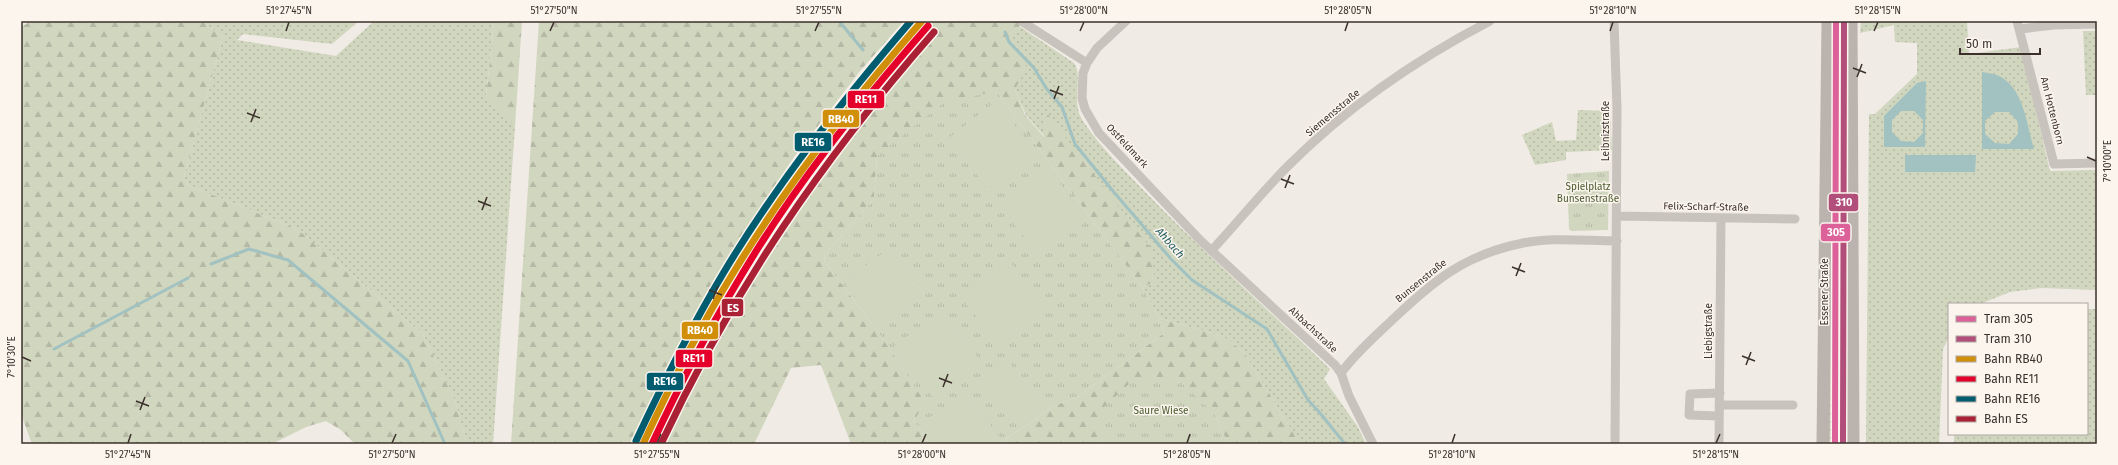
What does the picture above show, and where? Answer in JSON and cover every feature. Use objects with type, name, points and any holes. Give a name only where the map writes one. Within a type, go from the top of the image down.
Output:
[{"type":"main road","name":"Essener Straße","points":[[1823,444],[1828,21]]},
{"type":"main road","points":[[1851,21],[1853,444]]},
{"type":"street","points":[[1021,21],[1087,63],[1097,48],[1126,21]]},
{"type":"street","name":"Siemensstraße","points":[[1212,250],[1288,166],[1326,132],[1366,100],[1407,71],[1463,35],[1490,21]]},
{"type":"street","name":"Leibnizstraße","points":[[1614,21],[1617,57],[1617,241],[1614,444]]},
{"type":"street","points":[[2019,25],[2097,24]]},
{"type":"street","name":"Am Hottenborn","points":[[2019,25],[2054,164],[2097,163]]},
{"type":"street","name":"Ostfeldmark","points":[[1087,63],[1083,73],[1082,98],[1085,109],[1099,133],[1200,240],[1212,250]]},
{"type":"street","name":"Felix-Scharf-Straße","points":[[1617,216],[1795,219]]},
{"type":"street","name":"Liebigstraße","points":[[1719,444],[1721,218]]},
{"type":"street","name":"Bunsenstraße","points":[[1341,373],[1353,358],[1438,278],[1458,265],[1484,254],[1523,242],[1617,241]]},
{"type":"street","name":"Ahbachstraße","points":[[1212,250],[1335,365],[1341,373],[1349,396],[1373,444]]},
{"type":"street","points":[[1719,416],[1689,415],[1690,394],[1720,393]]},
{"type":"street","points":[[1719,405],[1793,405]]},
{"type":"green space","points":[[31,21],[202,21],[223,37],[184,177],[188,185],[297,229],[423,334],[455,401],[467,444],[355,444],[341,430],[326,421],[306,427],[272,444],[32,444],[21,414],[21,27]]},
{"type":"green space","points":[[202,21],[359,21],[332,44],[243,34],[237,40],[336,56],[374,21],[494,21],[486,96],[515,126],[493,444],[467,444],[455,401],[423,334],[297,229],[188,185],[184,177],[223,37]]},
{"type":"green space","points":[[494,21],[522,21],[515,126],[486,97]]},
{"type":"green space","points":[[539,21],[904,21],[860,71],[794,157],[730,254],[687,328],[630,444],[511,444]]},
{"type":"green space","points":[[929,21],[1032,21],[1019,26],[1006,40],[1027,67],[1015,89],[1025,115],[1044,137],[1046,112],[1152,250],[1155,282],[1142,287],[996,91],[877,156],[874,199],[825,254],[824,261],[877,330],[926,403],[914,421],[930,444],[851,444],[821,365],[791,368],[754,444],[652,444],[709,329],[734,284],[768,230],[811,168],[856,108]]},
{"type":"green space","points":[[1861,21],[1967,21],[1969,54],[2021,47],[2050,171],[2097,170],[2097,290],[2041,288],[2010,292],[1982,303],[1948,303],[1948,339],[1943,349],[1939,444],[1866,444],[1869,114],[1875,114],[1917,74],[1917,43],[1895,42],[1894,25],[1860,33]]},
{"type":"green space","points":[[1019,26],[1074,63],[1077,68],[1078,75],[1077,98],[1079,114],[1108,153],[1198,245],[1330,369],[1324,379],[1358,427],[1366,444],[1300,444],[1243,351],[1222,336],[1159,318],[1142,287],[1155,282],[1046,113],[1045,137],[1026,115],[1015,89],[1005,40]]},
{"type":"green space","points":[[2083,31],[2097,31],[2097,95],[2086,95]]},
{"type":"green space","points":[[996,91],[1142,287],[1159,318],[1164,333],[1079,396],[1052,407],[999,444],[930,444],[914,421],[925,402],[877,330],[824,261],[825,254],[874,199],[877,156],[943,103]]},
{"type":"green space","points":[[996,101],[1036,152],[988,189],[949,138]]},
{"type":"green space","points":[[1578,110],[1610,111],[1612,150],[1566,152],[1566,160],[1535,165],[1522,135],[1552,122],[1556,141],[1576,140]]},
{"type":"green space","points":[[1050,171],[1088,220],[1039,257],[1002,208]]},
{"type":"green space","name":"Spielplatz Bunsenstraße","points":[[1609,171],[1608,230],[1571,231],[1569,229],[1567,174]]},
{"type":"green space","points":[[1832,242],[1833,444],[1828,444]]},
{"type":"green space","points":[[891,247],[926,293],[879,329],[844,282]]},
{"type":"green space","points":[[1008,259],[1046,308],[998,345],[960,296]]},
{"type":"green space","points":[[1844,265],[1847,444],[1843,444],[1842,301]]},
{"type":"green space","points":[[2088,309],[2097,309],[2097,444],[1954,444],[1954,435],[2088,435]]},
{"type":"green space","points":[[942,310],[980,360],[932,396],[894,346]]},
{"type":"green space","points":[[1159,318],[1222,336],[1243,351],[1300,444],[1228,444],[1214,413],[1102,437],[1105,444],[999,444],[1052,407],[1079,396],[1164,333]]},
{"type":"green space","points":[[1005,357],[1044,409],[1019,428],[979,377]]},
{"type":"green space","name":"Saure Wiese","points":[[1176,378],[1214,413],[1228,444],[1105,444],[1102,437],[1101,410],[1133,380]]},
{"type":"green space","points":[[965,391],[1001,439],[994,444],[932,444],[918,426]]},
{"type":"water","points":[[1982,72],[2001,77],[2015,90],[2024,109],[2034,149],[1982,149]],"holes":[[[1995,112],[2009,112],[2018,122],[2018,134],[2009,144],[1995,143],[1985,134],[1985,121]]]},
{"type":"water","points":[[1926,81],[1925,147],[1884,147],[1884,116],[1917,83]],"holes":[[[1901,111],[1914,111],[1923,120],[1923,133],[1914,142],[1901,141],[1892,132],[1892,120]]]},
{"type":"water","points":[[1905,155],[1976,155],[1975,172],[1905,172]]},
{"type":"waterway","points":[[839,21],[863,50]]},
{"type":"waterway","name":"Ahbach","points":[[1005,32],[1009,42],[1034,68],[1046,88],[1062,107],[1075,144],[1113,191],[1171,259],[1192,280],[1267,329],[1308,400],[1345,444]]},
{"type":"waterway","points":[[211,264],[249,249],[288,260],[408,361],[445,444]]},
{"type":"waterway","points":[[54,349],[188,278]]},
{"type":"tram line","name":"305","points":[[1835,444],[1836,21]]},
{"type":"tram line","name":"310","points":[[1843,444],[1844,21]]},
{"type":"rail line","name":"RE16","points":[[636,441],[689,334],[724,272],[766,206],[836,111],[911,21]]},
{"type":"rail line","name":"RB40","points":[[643,444],[696,337],[753,241],[821,144],[922,21]]},
{"type":"rail line","name":"RE11","points":[[652,444],[704,341],[759,247],[803,181],[827,149],[876,87],[928,26]]},
{"type":"rail line","name":"ES","points":[[661,444],[689,387],[719,332],[782,228],[854,129],[934,32]]}]
